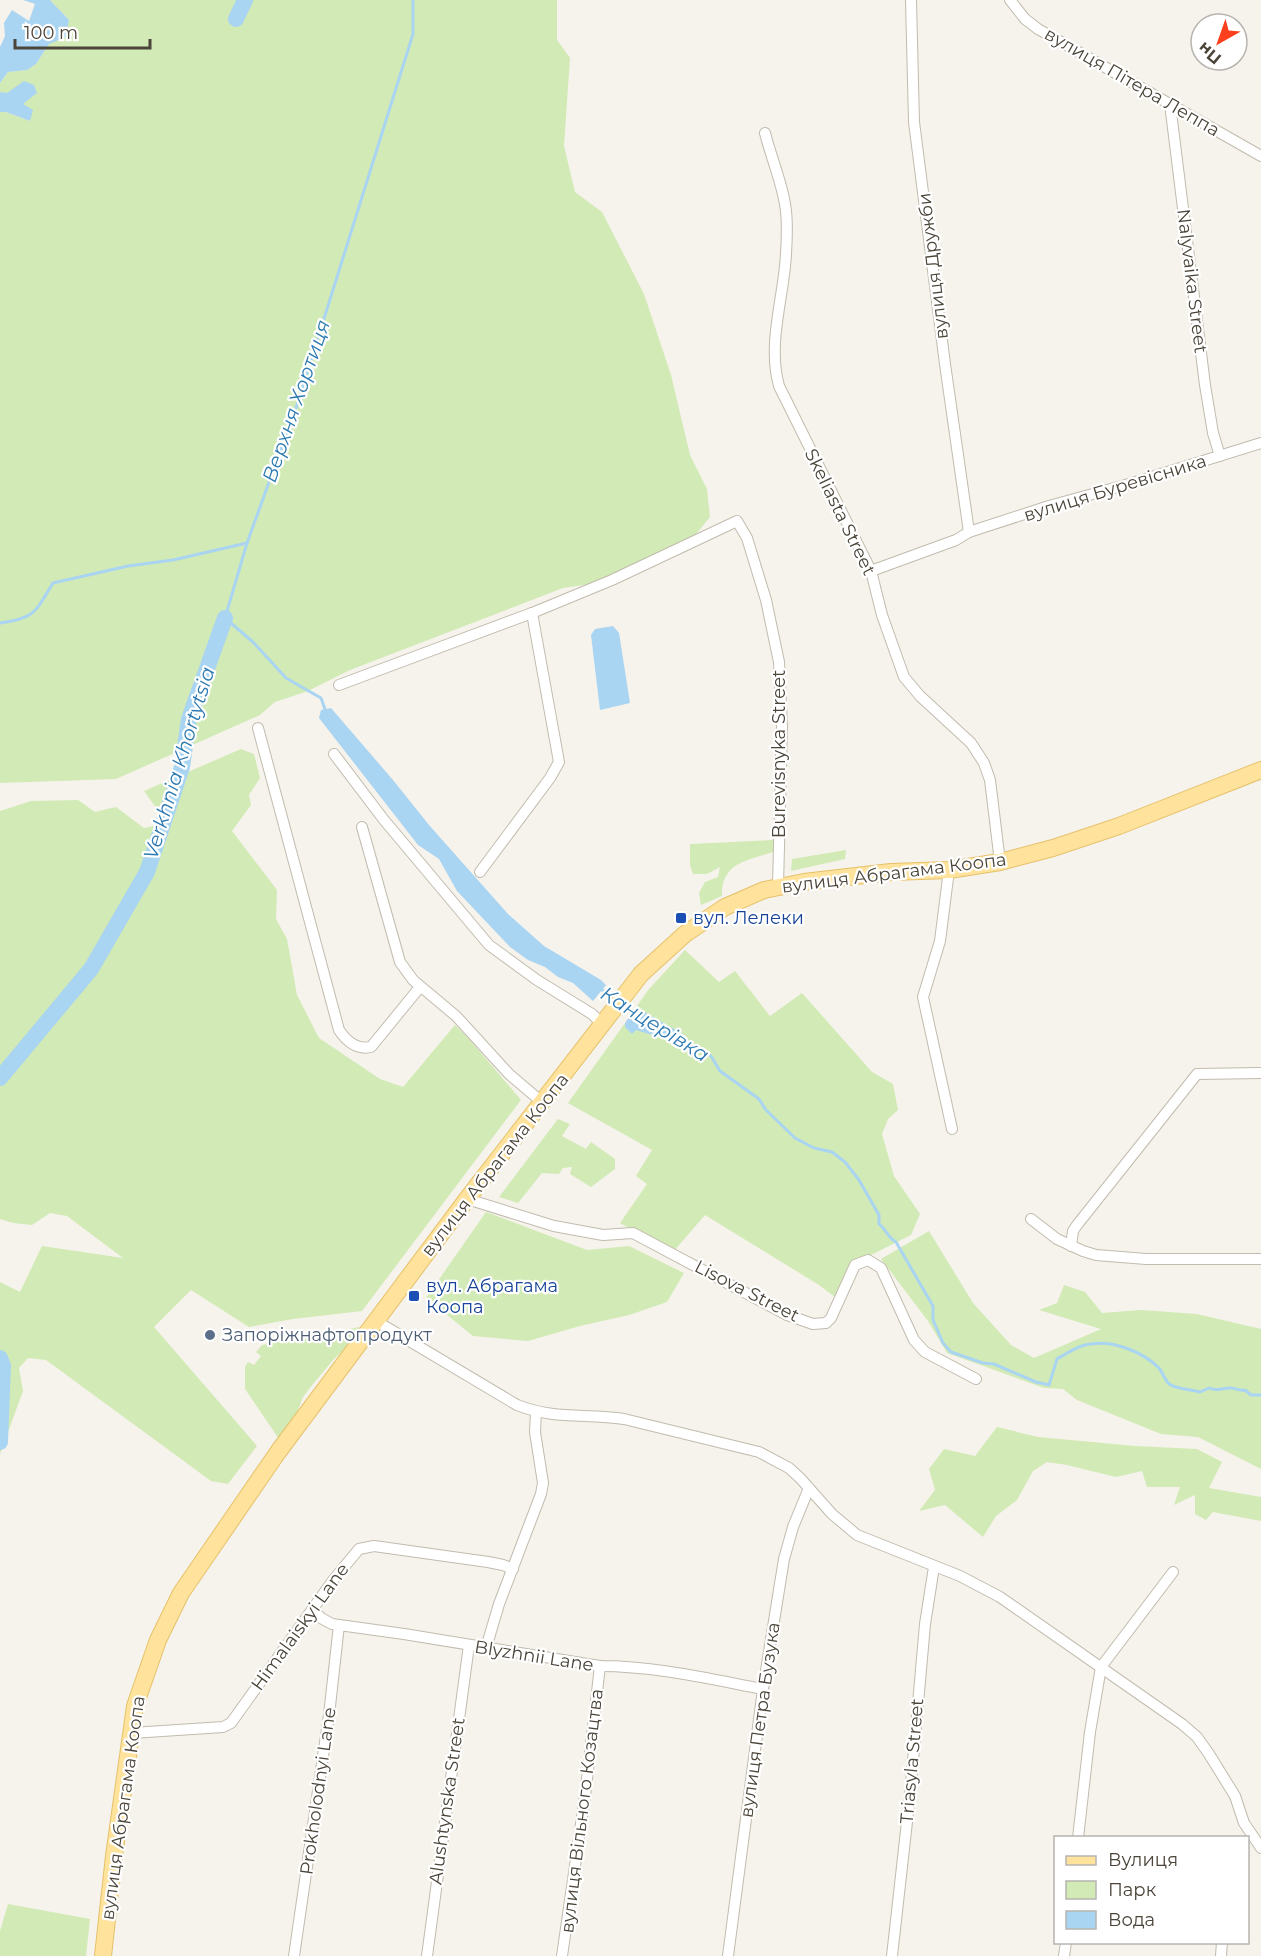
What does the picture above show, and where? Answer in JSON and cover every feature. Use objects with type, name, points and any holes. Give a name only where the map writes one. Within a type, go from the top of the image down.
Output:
[{"type":"main road","name":"вулиця Абрагама Коопа","points":[[103,1956],[135,1706],[148,1664],[168,1616],[181,1593],[278,1452],[467,1199],[641,974],[685,934],[725,907],[778,886],[891,872],[949,870],[1000,862],[1053,848],[1119,826],[1261,770]]},
{"type":"street","name":"вулиця Дружби","points":[[910,0],[914,122],[969,532]]},
{"type":"street","name":"вулиця Пітера Леппа","points":[[1010,0],[1025,19],[1038,29],[1261,156]]},
{"type":"street","name":"Nalyvaika Street","points":[[1170,104],[1205,385],[1213,433],[1220,456]]},
{"type":"street","name":"Skeliasta Street","points":[[765,133],[783,192],[786,211],[785,273],[776,324],[776,376],[787,404],[871,571],[882,615],[904,677],[920,696],[971,742],[984,763],[990,780],[1000,862]]},
{"type":"street","name":"вулиця Буревісника","points":[[969,532],[1261,443]]},
{"type":"street","name":"Burevisnyka Street","points":[[532,613],[612,580],[737,521],[747,538],[766,600],[779,662],[782,727],[778,886]]},
{"type":"street","points":[[871,571],[956,540],[969,532]]},
{"type":"street","points":[[339,685],[532,613],[559,762],[545,785],[480,872]]},
{"type":"street","points":[[258,729],[339,1030],[350,1043],[361,1048],[371,1047],[420,987]]},
{"type":"street","points":[[333,754],[384,820],[489,945],[537,980],[592,1014],[602,1024]]},
{"type":"street","points":[[362,827],[400,962],[405,971],[420,987],[456,1016],[509,1074],[543,1102]]},
{"type":"street","points":[[949,870],[940,941],[923,997],[952,1129]]},
{"type":"street","points":[[1071,1246],[1073,1231],[1077,1225],[1197,1074],[1261,1073]]},
{"type":"street","name":"Lisova Street","points":[[467,1199],[554,1226],[603,1235],[633,1233],[787,1315],[813,1324],[826,1323],[831,1318],[855,1265],[868,1260],[881,1268],[914,1340],[925,1352],[976,1379]]},
{"type":"street","points":[[1031,1219],[1057,1239],[1096,1255],[1146,1259],[1261,1259]]},
{"type":"street","points":[[375,1321],[517,1405],[536,1412],[624,1419],[759,1452],[789,1468],[845,1526],[857,1535],[960,1576],[1006,1601],[1182,1724],[1197,1737],[1235,1796],[1244,1823],[1261,1848]]},
{"type":"street","points":[[486,1648],[499,1604],[542,1494],[543,1483],[535,1432],[536,1412]]},
{"type":"street","name":"вулиця Петра Бузука","points":[[728,1956],[763,1689],[784,1559],[793,1527],[809,1488]]},
{"type":"street","name":"Himalaiskyi Lane","points":[[132,1733],[223,1727],[231,1723],[314,1606],[360,1549],[374,1546],[503,1564],[513,1569]]},
{"type":"street","name":"Triasyla Street","points":[[892,1956],[910,1795],[924,1624],[934,1567]]},
{"type":"street","points":[[1078,1836],[1090,1732],[1101,1667],[1173,1572]]},
{"type":"street","name":"Blyzhnii Lane","points":[[314,1606],[316,1613],[326,1622],[339,1625],[600,1666],[683,1675],[763,1689]]},
{"type":"street","name":"Prokholodnyi Lane","points":[[294,1956],[327,1727],[339,1625]]},
{"type":"street","name":"Alushtynska Street","points":[[427,1956],[469,1645]]},
{"type":"street","name":"вулиця Вільного Козацтва","points":[[562,1956],[585,1796],[600,1666]]},
{"type":"street","points":[[1242,1836],[1244,1823]]},
{"type":"green space","points":[[50,0],[557,0],[557,40],[570,58],[564,146],[575,192],[602,212],[644,294],[671,375],[690,455],[707,489],[710,517],[689,543],[591,584],[563,588],[350,670],[308,691],[275,702],[260,715],[116,779],[0,783],[0,112],[30,121],[18,102],[0,92],[0,83],[8,72],[27,70],[36,64],[69,20]]},
{"type":"green space","points":[[241,749],[254,754],[260,778],[249,795],[251,805],[232,831],[277,890],[276,919],[287,939],[297,995],[319,1038],[380,1079],[403,1087],[455,1025],[521,1100],[362,1311],[249,1327],[191,1290],[154,1327],[257,1446],[228,1484],[211,1481],[46,1360],[28,1358],[19,1368],[23,1391],[0,1454],[0,1282],[20,1292],[42,1246],[123,1258],[67,1216],[50,1213],[32,1225],[0,1219],[0,811],[31,801],[78,800],[95,812],[116,807],[144,828],[154,826],[159,812],[144,791]]},
{"type":"green space","points":[[773,840],[773,852],[737,865],[726,876],[722,896],[701,905],[699,893],[705,882],[718,877],[720,867],[707,874],[693,874],[690,865],[690,844]]},
{"type":"green space","points":[[846,850],[845,859],[791,871],[792,859]]},
{"type":"green space","points":[[685,950],[719,982],[735,971],[770,1016],[802,993],[872,1072],[893,1084],[898,1110],[888,1119],[882,1134],[894,1176],[920,1214],[911,1235],[851,1265],[835,1297],[705,1215],[673,1252],[620,1223],[647,1184],[636,1176],[652,1150],[568,1103],[625,1023],[649,1034],[685,1045],[683,1034],[637,1006],[649,989]]},
{"type":"green space","points":[[558,1119],[570,1124],[562,1136],[586,1149],[591,1142],[615,1159],[615,1169],[591,1187],[570,1174],[572,1167],[563,1168],[559,1174],[542,1173],[518,1203],[499,1197]]},
{"type":"green space","points":[[486,1212],[587,1250],[629,1246],[684,1273],[667,1302],[629,1315],[528,1341],[473,1336],[426,1298]]},
{"type":"green space","points":[[929,1231],[973,1303],[1011,1345],[1034,1358],[1101,1329],[1039,1310],[1057,1303],[1064,1285],[1085,1292],[1102,1313],[1141,1310],[1197,1314],[1261,1329],[1261,1469],[1198,1437],[1161,1434],[1077,1400],[1063,1389],[1044,1388],[947,1353],[928,1321],[881,1259]]},
{"type":"green space","points":[[360,1327],[349,1345],[334,1359],[303,1397],[297,1413],[279,1439],[245,1389],[245,1367],[248,1362],[254,1365],[261,1356],[256,1352],[262,1345]]},
{"type":"green space","points":[[997,1427],[1038,1437],[1197,1449],[1222,1462],[1209,1488],[1261,1497],[1261,1521],[1213,1512],[1206,1520],[1195,1514],[1195,1495],[1174,1505],[1180,1487],[1147,1487],[1142,1471],[1116,1477],[1047,1462],[1033,1471],[1017,1500],[996,1516],[983,1537],[945,1505],[919,1511],[935,1490],[929,1469],[944,1449],[975,1456]]},
{"type":"green space","points":[[8,1904],[90,1919],[86,1956],[0,1956],[0,1931]]},
{"type":"water","points":[[23,0],[50,0],[69,20],[66,37],[49,44],[36,64],[27,70],[8,72],[0,83],[0,47],[5,36],[4,23],[12,10],[29,21],[35,4]]},
{"type":"water","points":[[24,81],[34,85],[37,93],[23,104],[33,110],[30,121],[0,112],[0,92],[7,93]]},
{"type":"water","points":[[613,626],[619,633],[630,703],[600,710],[591,635],[595,629]]},
{"type":"water","points":[[331,708],[429,825],[508,914],[544,946],[606,985],[593,1001],[573,983],[528,960],[510,947],[457,891],[439,859],[418,845],[319,718],[321,710]]},
{"type":"water","points":[[635,1009],[641,1010],[683,1034],[689,1044],[685,1045],[667,1036],[636,1030],[632,1034],[625,1027],[625,1023]]},
{"type":"waterway","name":"Verkhnia Khortytsia","points":[[236,19],[245,0]]},
{"type":"waterway","name":"Верхня Хортиця","points":[[0,623],[28,616],[38,607],[53,583],[247,543],[297,405],[413,34],[413,0]]},
{"type":"waterway","name":"Канцерівка","points":[[247,543],[225,618],[253,642],[286,678],[321,698],[326,712]]},
{"type":"waterway","name":"Verkhnia Khortytsia","points":[[0,1078],[91,969],[147,872],[182,767],[189,719],[225,618]]},
{"type":"waterway","name":"Канцерівка","points":[[601,989],[615,999]]},
{"type":"waterway","name":"Канцерівка","points":[[623,1004],[635,1013]]},
{"type":"waterway","name":"Канцерівка","points":[[687,1043],[711,1056],[720,1071],[759,1099],[766,1110],[795,1138],[814,1148],[832,1152],[845,1162],[859,1180],[879,1215],[879,1224],[896,1242],[933,1306],[933,1320],[943,1343],[951,1352],[983,1363],[994,1364],[1036,1382],[1049,1385],[1057,1359],[1082,1346],[1109,1344],[1127,1348],[1145,1357],[1159,1368],[1169,1384],[1175,1387],[1200,1392],[1209,1388],[1217,1390],[1232,1388],[1245,1390],[1251,1395],[1261,1395]]},
{"type":"waterway","name":"Verkhnia Khortytsia","points":[[0,1358],[3,1366],[0,1442]]},
{"type":"place","name":"вул. Лелеки","points":[[681,918]]},
{"type":"place","name":"вул. Абрагама Коопа","points":[[414,1296]]},
{"type":"place","name":"Запоріжнафтопродукт","points":[[210,1335]]}]
